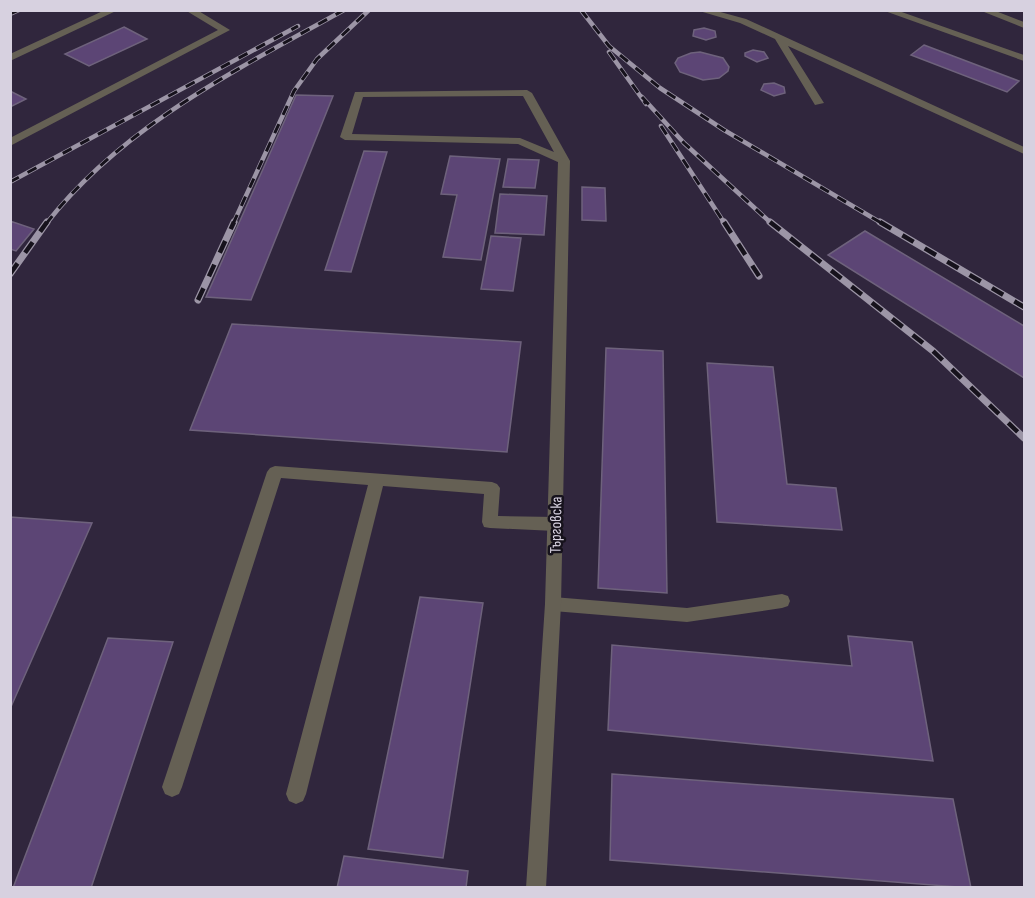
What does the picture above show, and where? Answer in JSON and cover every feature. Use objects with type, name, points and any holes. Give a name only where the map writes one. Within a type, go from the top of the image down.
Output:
[{"type":"street","points":[[10,58],[114,10]]},
{"type":"street","points":[[10,143],[225,30],[189,10]]},
{"type":"street","points":[[700,10],[743,21],[1024,151]]},
{"type":"street","points":[[886,10],[1024,58]]},
{"type":"street","points":[[983,10],[1024,25]]},
{"type":"street","points":[[778,37],[819,103]]},
{"type":"street","points":[[527,93],[564,161],[520,141],[345,137],[359,94],[527,93]]},
{"type":"street","name":"Търговска","points":[[536,888],[553,604],[564,161]]},
{"type":"street","points":[[172,787],[275,472],[492,488],[490,522],[555,524]]},
{"type":"street","points":[[296,794],[377,479]]},
{"type":"street","points":[[553,604],[687,615],[782,601]]},
{"type":"building","points":[[124,27],[147,39],[89,66],[65,54]]},
{"type":"building","points":[[704,28],[715,31],[716,37],[706,40],[693,36],[694,30]]},
{"type":"building","points":[[924,45],[1019,81],[1007,92],[911,55]]},
{"type":"building","points":[[753,50],[764,52],[768,58],[757,62],[745,56],[745,53]]},
{"type":"building","points":[[700,52],[723,58],[729,67],[728,71],[719,78],[703,80],[680,72],[675,63],[678,58]]},
{"type":"building","points":[[774,83],[784,87],[785,93],[774,96],[761,90],[764,84]]},
{"type":"building","points":[[10,91],[26,99],[10,107]]},
{"type":"building","points":[[296,95],[333,96],[251,300],[206,297]]},
{"type":"building","points":[[364,151],[387,152],[351,272],[325,270]]},
{"type":"building","points":[[450,156],[500,159],[481,260],[443,257],[457,195],[441,194]]},
{"type":"building","points":[[508,159],[539,160],[535,188],[503,187]]},
{"type":"building","points":[[582,187],[605,188],[606,221],[582,220]]},
{"type":"building","points":[[500,194],[547,196],[544,235],[495,233]]},
{"type":"building","points":[[10,221],[34,229],[16,251],[10,249]]},
{"type":"building","points":[[865,231],[1024,326],[1024,378],[828,255]]},
{"type":"building","points":[[491,236],[521,238],[513,291],[481,289]]},
{"type":"building","points":[[232,324],[521,342],[507,452],[190,430]]},
{"type":"building","points":[[606,348],[663,351],[667,593],[598,588]]},
{"type":"building","points":[[707,363],[773,367],[787,484],[836,488],[842,530],[717,522]]},
{"type":"building","points":[[10,517],[92,523],[10,709]]},
{"type":"building","points":[[420,597],[483,603],[443,858],[368,849]]},
{"type":"building","points":[[848,636],[912,642],[933,761],[608,730],[612,645],[852,666]]},
{"type":"building","points":[[108,638],[173,642],[91,888],[13,888]]},
{"type":"building","points":[[612,774],[953,799],[971,888],[610,860]]},
{"type":"building","points":[[344,856],[468,871],[466,888],[337,888]]},
{"type":"railway","points":[[10,14],[19,10]]},
{"type":"railway","points":[[46,224],[76,189],[146,129],[223,78],[344,10]]},
{"type":"railway","points":[[233,224],[294,91],[317,59],[369,10]]},
{"type":"railway","points":[[581,10],[609,46],[660,88],[724,130],[883,224]]},
{"type":"railway","points":[[10,182],[298,26]]},
{"type":"railway","points":[[609,52],[646,104]]},
{"type":"railway","points":[[642,97],[684,143],[772,224]]},
{"type":"railway","points":[[661,126],[725,224]]},
{"type":"railway","points":[[10,274],[47,222]]},
{"type":"railway","points":[[198,300],[234,222]]},
{"type":"railway","points":[[724,222],[759,276]]},
{"type":"railway","points":[[770,222],[933,351],[1024,438]]},
{"type":"railway","points":[[880,222],[1024,307]]}]
